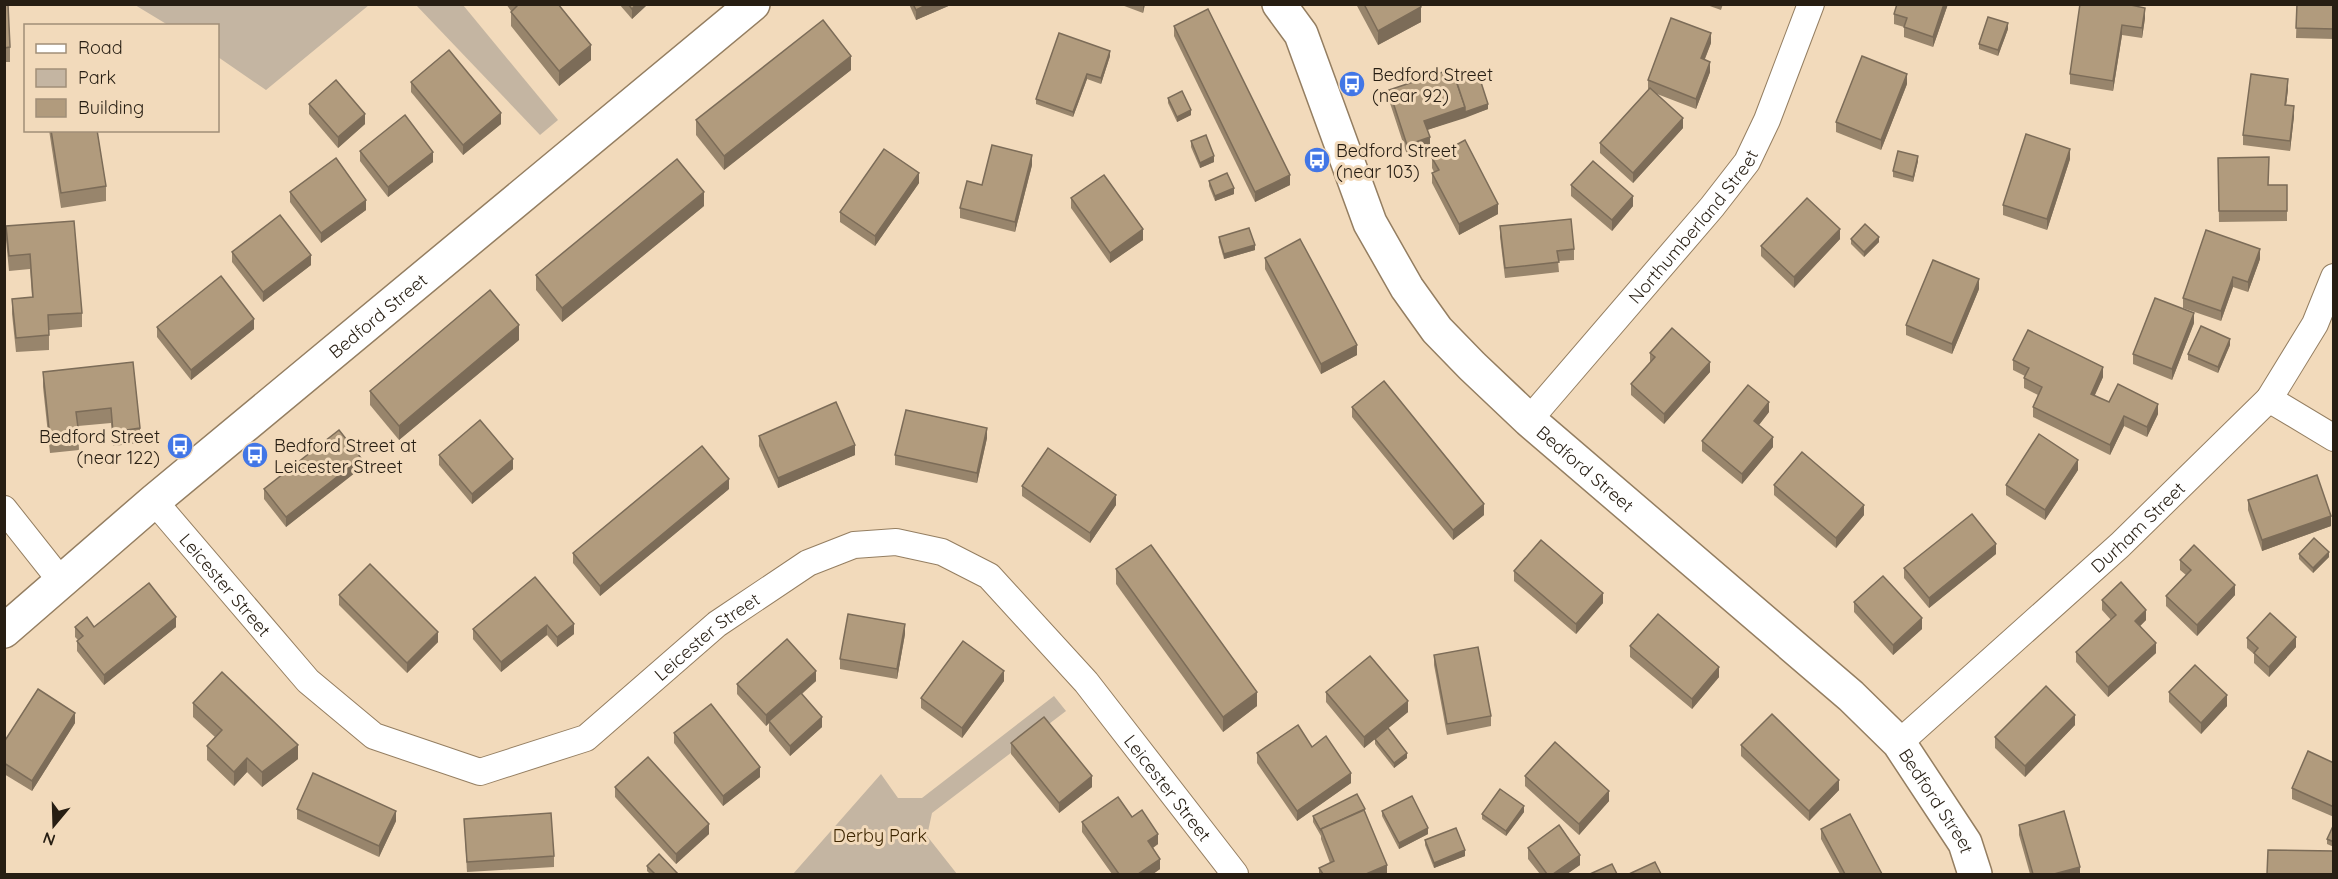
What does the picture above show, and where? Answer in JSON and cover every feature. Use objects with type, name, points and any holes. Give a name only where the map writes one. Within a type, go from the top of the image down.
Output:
[{"type":"street","name":"Bedford Street","points":[[4,631],[154,501],[753,4]]},
{"type":"street","name":"Bedford Street","points":[[1279,4],[1302,34],[1360,199],[1388,256],[1437,330],[1529,420],[1834,681],[1899,743],[1965,843],[1975,874]]},
{"type":"street","name":"Northumberland Street","points":[[1529,420],[1748,162],[1767,120],[1811,4]]},
{"type":"street","name":"Durham Street","points":[[1899,743],[2120,545],[2269,399],[2315,324],[2334,277]]},
{"type":"street","points":[[2269,399],[2334,438]]},
{"type":"street","name":"Leicester Street","points":[[154,501],[316,688],[374,736],[480,772],[586,738],[717,624],[807,563],[855,545],[896,542],[942,552],[989,576],[1086,682],[1234,874]]},
{"type":"street","points":[[4,509],[61,581]]},
{"type":"green space","points":[[135,5],[369,5],[266,90],[219,58],[219,24],[166,24]]},
{"type":"green space","points":[[416,5],[463,5],[558,120],[540,135]]},
{"type":"green space","name":"Derby Park","points":[[1054,696],[1066,711],[932,813],[927,836],[957,874],[793,874],[881,774],[898,798],[922,798]]},
{"type":"building","points":[[4,4],[8,4],[10,47],[4,48]]},
{"type":"building","points":[[518,4],[558,4],[591,45],[559,71],[511,12]]},
{"type":"building","points":[[913,4],[928,4],[916,10]]},
{"type":"building","points":[[1364,4],[1420,4],[1421,7],[1378,31]]},
{"type":"building","points":[[1897,4],[1944,4],[1933,37],[1904,27],[1907,18],[1894,14]]},
{"type":"building","points":[[2080,4],[2126,4],[2145,8],[2142,28],[2122,25],[2113,81],[2070,74]]},
{"type":"building","points":[[2297,4],[2334,4],[2334,29],[2296,28]]},
{"type":"building","points":[[1208,9],[1290,175],[1255,192],[1174,26]]},
{"type":"building","points":[[1988,17],[2008,23],[1998,50],[1979,44]]},
{"type":"building","points":[[1671,18],[1711,33],[1701,58],[1710,62],[1696,99],[1648,80]]},
{"type":"building","points":[[823,20],[851,56],[724,156],[696,120]]},
{"type":"building","points":[[1059,33],[1110,51],[1101,78],[1087,74],[1073,112],[1036,99]]},
{"type":"building","points":[[449,50],[501,113],[463,145],[411,82]]},
{"type":"building","points":[[1862,56],[1907,74],[1881,140],[1836,122]]},
{"type":"building","points":[[1452,69],[1465,107],[1424,121],[1430,137],[1407,145],[1389,90]]},
{"type":"building","points":[[1478,73],[1488,104],[1465,112],[1456,80]]},
{"type":"building","points":[[2251,74],[2288,79],[2285,105],[2294,106],[2290,141],[2243,135]]},
{"type":"building","points":[[336,80],[365,114],[338,137],[309,104]]},
{"type":"building","points":[[1650,88],[1683,118],[1633,173],[1600,143]]},
{"type":"building","points":[[1182,91],[1191,110],[1177,117],[1168,98]]},
{"type":"building","points":[[405,115],[433,152],[388,187],[360,151]]},
{"type":"building","points":[[51,132],[97,132],[106,186],[61,193]]},
{"type":"building","points":[[2026,134],[2070,149],[2047,219],[2003,205]]},
{"type":"building","points":[[1206,135],[1214,156],[1200,163],[1191,141]]},
{"type":"building","points":[[1465,140],[1498,204],[1459,224],[1432,173],[1439,170],[1432,158]]},
{"type":"building","points":[[992,145],[1032,155],[1015,222],[960,208],[967,181],[982,185]]},
{"type":"building","points":[[884,149],[919,173],[875,236],[840,212]]},
{"type":"building","points":[[1898,151],[1918,156],[1913,177],[1893,171]]},
{"type":"building","points":[[2269,157],[2268,185],[2287,185],[2287,211],[2219,211],[2218,158]]},
{"type":"building","points":[[336,158],[366,200],[321,233],[290,192]]},
{"type":"building","points":[[677,159],[704,192],[562,308],[536,275]]},
{"type":"building","points":[[1593,161],[1633,196],[1612,220],[1571,185]]},
{"type":"building","points":[[1227,173],[1234,188],[1215,196],[1209,181]]},
{"type":"building","points":[[1104,175],[1143,229],[1110,253],[1071,198]]},
{"type":"building","points":[[1807,198],[1840,229],[1794,277],[1761,246]]},
{"type":"building","points":[[280,215],[311,255],[263,292],[232,252]]},
{"type":"building","points":[[1571,219],[1574,249],[1557,251],[1559,262],[1505,268],[1500,226]]},
{"type":"building","points":[[74,221],[82,313],[48,315],[49,335],[16,338],[12,299],[33,297],[30,254],[9,256],[6,226]]},
{"type":"building","points":[[1865,224],[1879,237],[1864,252],[1851,239]]},
{"type":"building","points":[[1249,228],[1255,245],[1224,254],[1219,237]]},
{"type":"building","points":[[2206,230],[2260,249],[2248,282],[2233,277],[2221,311],[2183,298]]},
{"type":"building","points":[[1300,239],[1357,345],[1321,364],[1265,258]]},
{"type":"building","points":[[1933,260],[1979,279],[1952,344],[1906,325]]},
{"type":"building","points":[[221,276],[254,319],[191,370],[157,327]]},
{"type":"building","points":[[490,290],[519,325],[399,426],[370,391]]},
{"type":"building","points":[[2155,298],[2194,313],[2172,369],[2133,354]]},
{"type":"building","points":[[2201,326],[2230,339],[2218,367],[2188,354]]},
{"type":"building","points":[[1672,328],[1710,362],[1664,414],[1631,384],[1655,357],[1650,353]]},
{"type":"building","points":[[2028,330],[2103,367],[2091,394],[2109,402],[2118,384],[2158,404],[2147,427],[2124,416],[2110,445],[2033,407],[2042,387],[2024,378],[2029,368],[2013,360]]},
{"type":"building","points":[[133,362],[140,428],[113,432],[111,408],[76,412],[79,435],[50,438],[43,372]]},
{"type":"building","points":[[1384,381],[1484,504],[1453,530],[1352,407]]},
{"type":"building","points":[[1748,385],[1769,402],[1754,421],[1773,437],[1742,474],[1702,441]]},
{"type":"building","points":[[836,402],[855,445],[778,478],[759,436]]},
{"type":"building","points":[[906,410],[987,428],[977,473],[895,455]]},
{"type":"building","points":[[480,420],[513,459],[472,494],[439,455]]},
{"type":"building","points":[[339,430],[361,458],[286,517],[264,489]]},
{"type":"building","points":[[2039,434],[2078,460],[2045,510],[2006,485]]},
{"type":"building","points":[[702,446],[729,479],[600,586],[573,553]]},
{"type":"building","points":[[1048,448],[1116,495],[1090,533],[1022,486]]},
{"type":"building","points":[[1802,452],[1864,505],[1836,538],[1774,485]]},
{"type":"building","points":[[2317,475],[2331,516],[2262,540],[2248,500]]},
{"type":"building","points":[[1972,514],[1996,544],[1929,598],[1904,568]]},
{"type":"building","points":[[2314,538],[2329,552],[2313,568],[2299,554]]},
{"type":"building","points":[[1541,540],[1603,593],[1576,624],[1514,571]]},
{"type":"building","points":[[1151,545],[1257,692],[1223,717],[1116,569]]},
{"type":"building","points":[[2194,545],[2235,585],[2197,625],[2166,596],[2191,570],[2180,560]]},
{"type":"building","points":[[370,564],[438,632],[407,663],[339,595]]},
{"type":"building","points":[[1883,576],[1922,618],[1893,645],[1854,602]]},
{"type":"building","points":[[535,577],[574,624],[557,637],[547,625],[501,662],[473,629]]},
{"type":"building","points":[[2121,582],[2146,610],[2135,621],[2156,643],[2108,687],[2076,652],[2116,615],[2102,600]]},
{"type":"building","points":[[149,583],[176,617],[104,675],[77,641],[83,636],[75,627],[87,617],[94,627]]},
{"type":"building","points":[[2270,613],[2296,637],[2269,667],[2254,653],[2258,648],[2247,638]]},
{"type":"building","points":[[848,614],[905,624],[897,669],[840,659]]},
{"type":"building","points":[[1658,614],[1719,667],[1692,699],[1630,646]]},
{"type":"building","points":[[787,639],[816,671],[766,715],[737,684]]},
{"type":"building","points":[[963,641],[1004,671],[962,728],[921,698]]},
{"type":"building","points":[[1478,647],[1491,716],[1447,724],[1434,655]]},
{"type":"building","points":[[1370,656],[1408,701],[1364,737],[1326,692]]},
{"type":"building","points":[[2195,665],[2227,695],[2201,723],[2169,692]]},
{"type":"building","points":[[222,672],[298,745],[262,772],[247,758],[234,772],[207,746],[222,730],[193,703]]},
{"type":"building","points":[[2046,686],[2075,715],[2025,766],[1995,737]]},
{"type":"building","points":[[38,689],[75,713],[32,781],[4,763],[4,742]]},
{"type":"building","points":[[801,693],[822,717],[790,746],[769,721]]},
{"type":"building","points":[[711,704],[760,767],[723,796],[674,733]]},
{"type":"building","points":[[1772,714],[1839,780],[1809,811],[1741,745]]},
{"type":"building","points":[[1044,717],[1092,776],[1059,803],[1011,743]]},
{"type":"building","points":[[1298,725],[1312,747],[1326,736],[1351,773],[1297,811],[1257,753]]},
{"type":"building","points":[[1388,728],[1407,753],[1394,763],[1375,739]]},
{"type":"building","points":[[1555,742],[1609,791],[1579,824],[1525,776]]},
{"type":"building","points":[[2308,751],[2334,763],[2334,807],[2292,788]]},
{"type":"building","points":[[648,757],[709,824],[676,854],[615,787]]},
{"type":"building","points":[[313,773],[396,811],[379,846],[297,809]]},
{"type":"building","points":[[1500,789],[1524,806],[1506,831],[1482,814]]},
{"type":"building","points":[[1357,794],[1365,809],[1321,831],[1313,816]]},
{"type":"building","points":[[1412,796],[1428,828],[1399,843],[1382,811]]},
{"type":"building","points":[[1118,797],[1132,817],[1142,810],[1158,834],[1148,841],[1160,859],[1138,874],[1119,874],[1082,822]]},
{"type":"building","points":[[1364,810],[1387,865],[1366,874],[1323,874],[1319,868],[1334,861],[1321,829]]},
{"type":"building","points":[[2064,811],[2080,867],[2054,874],[2033,874],[2019,825]]},
{"type":"building","points":[[551,813],[554,856],[467,862],[464,819]]},
{"type":"building","points":[[1850,814],[1882,874],[1845,874],[1821,829]]},
{"type":"building","points":[[2334,824],[2334,842],[2327,839]]},
{"type":"building","points":[[1559,825],[1580,855],[1553,874],[1547,874],[1528,848]]},
{"type":"building","points":[[1456,828],[1465,850],[1434,863],[1425,840]]},
{"type":"building","points":[[2268,850],[2334,851],[2334,874],[2267,874]]},
{"type":"building","points":[[659,854],[678,874],[655,874],[647,866]]},
{"type":"building","points":[[1655,862],[1661,874],[1629,874]]},
{"type":"building","points":[[1612,864],[1617,874],[1590,874]]},
{"type":"place","name":"Bedford Street (near 92)","points":[[1352,84]]},
{"type":"place","name":"Bedford Street (near 103)","points":[[1317,160]]},
{"type":"place","name":"Bedford Street (near 122)","points":[[180,446]]},
{"type":"place","name":"Bedford Street at Leicester Street","points":[[255,455]]}]
